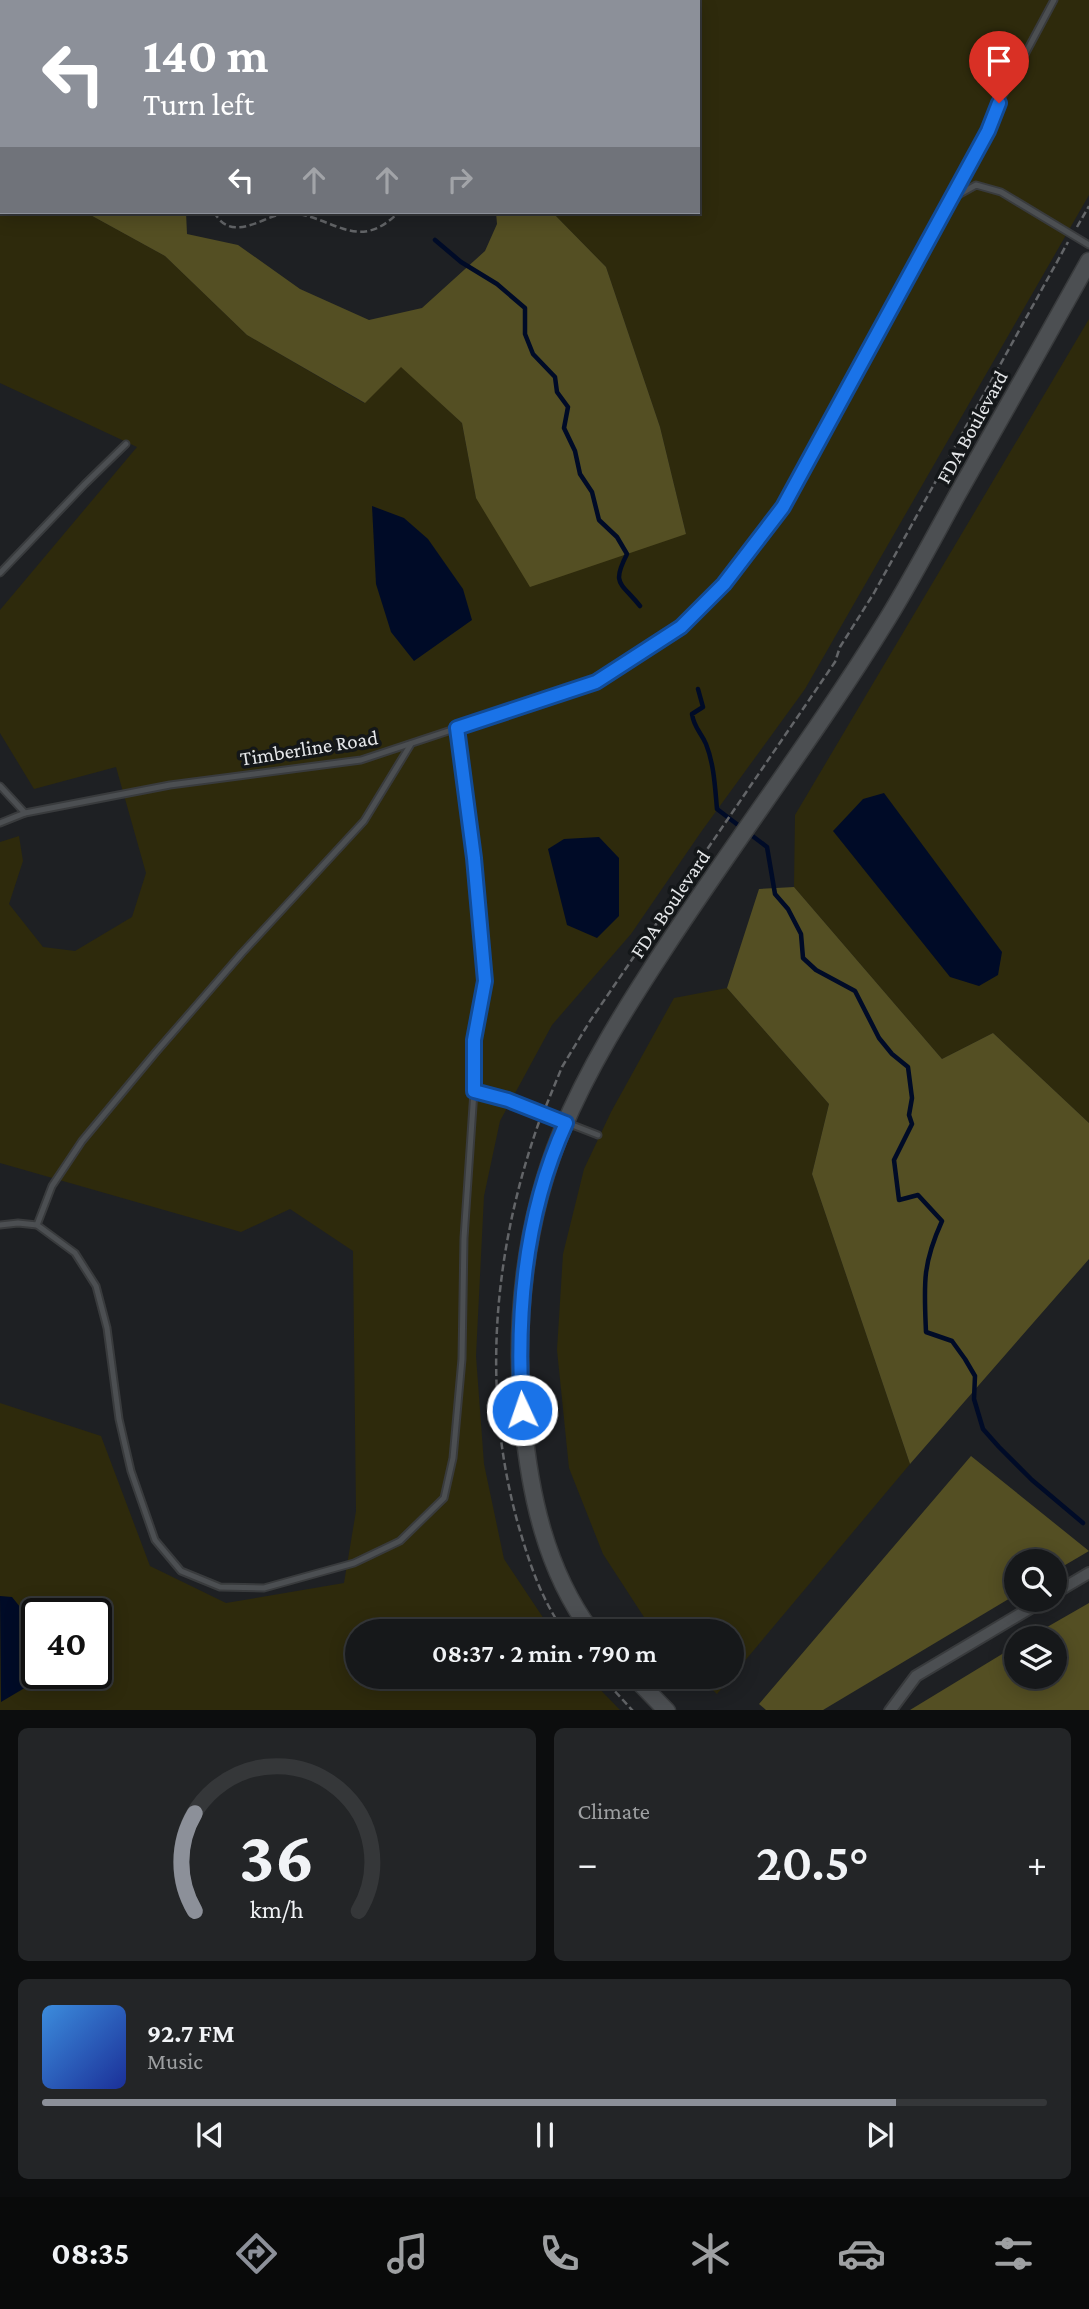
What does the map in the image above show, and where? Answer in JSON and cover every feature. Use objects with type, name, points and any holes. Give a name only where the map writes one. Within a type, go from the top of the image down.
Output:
[{"type":"street","name":"FDA Boulevard","points":[[582,1619],[547,1548],[538,1513],[526,1458],[518,1356],[521,1308],[531,1236],[545,1180],[566,1123],[584,1083],[624,1011],[888,618],[1089,261]]},
{"type":"street","points":[[1067,1586],[1089,1573]]},
{"type":"street","points":[[890,1710],[916,1676],[1024,1612]]},
{"type":"street","points":[[646,1689],[667,1710]]},
{"type":"lane","name":"Timberline Road","points":[[0,823],[25,813],[170,785],[361,761],[596,682],[681,627],[724,584],[783,507],[951,199],[1054,0]]},
{"type":"lane","points":[[951,199],[976,185],[1001,192],[1089,245]]},
{"type":"lane","points":[[0,573],[126,444]]},
{"type":"lane","points":[[0,1225],[37,1225],[75,1253],[96,1286],[107,1328],[119,1419],[131,1471],[155,1540],[181,1571],[220,1587],[264,1588],[354,1563],[400,1541],[444,1498],[453,1458],[462,1359],[464,1238],[474,1091],[474,1040],[485,981],[480,913],[457,728]]},
{"type":"lane","points":[[37,1225],[52,1186],[82,1141],[233,963],[363,821],[411,744]]},
{"type":"lane","points":[[0,786],[25,813]]},
{"type":"lane","points":[[474,1091],[508,1100],[598,1135]]},
{"type":"path","points":[[607,999],[835,662],[1089,206]]},
{"type":"path","points":[[216,214],[225,224],[233,226],[247,226],[289,214]]},
{"type":"path","points":[[295,214],[366,233],[378,229],[397,214]]},
{"type":"path","points":[[614,1689],[634,1710]]},
{"type":"shaded area","points":[[700,0],[1089,0],[1089,195],[805,689],[631,934],[552,1025],[500,1121],[484,1196],[476,1356],[484,1464],[504,1559],[544,1619],[345,1619],[345,1689],[600,1689],[620,1710],[0,1710],[0,1403],[101,1436],[150,1566],[226,1603],[344,1583],[356,1511],[353,1251],[290,1209],[241,1232],[0,1163],[0,842],[19,836],[23,861],[9,904],[43,947],[75,951],[132,917],[146,873],[116,767],[34,789],[0,733],[0,610],[137,447],[0,383],[0,214],[89,214],[165,256],[247,335],[364,403],[401,366],[462,423],[476,498],[686,534],[660,427],[606,267],[554,214],[700,214]]},
{"type":"shaded area","points":[[89,214],[186,214],[187,234],[238,245],[300,289],[369,320],[422,308],[485,251],[497,224],[496,214],[554,214],[606,267],[660,427],[686,534],[530,587],[476,498],[462,423],[401,367],[365,403],[247,335],[165,256]]},
{"type":"shaded area","points":[[1089,319],[1089,1123],[993,1033],[942,1059],[794,887],[795,815]]},
{"type":"shaded area","points":[[794,887],[942,1059],[993,1033],[1089,1123],[1089,1259],[910,1464],[812,1174],[829,1104],[727,988],[759,889]]},
{"type":"shaded area","points":[[727,988],[829,1104],[812,1174],[910,1464],[744,1662],[744,1619],[645,1619],[603,1554],[569,1468],[557,1350],[563,1254],[584,1169],[611,1112],[674,998]]},
{"type":"shaded area","points":[[971,1456],[1089,1551],[1067,1564],[1067,1549],[1004,1549],[1004,1602],[823,1710],[766,1710],[759,1704]]},
{"type":"shaded area","points":[[1089,1603],[1089,1710],[910,1710],[1004,1653],[1004,1689],[1067,1689],[1067,1626],[1049,1626]]},
{"type":"water","points":[[372,506],[404,518],[428,539],[463,589],[472,620],[414,661],[391,632],[376,584]]},
{"type":"water","points":[[884,793],[1002,952],[998,975],[979,986],[950,977],[833,831],[863,799]]},
{"type":"water","points":[[599,837],[619,858],[619,916],[597,938],[567,925],[548,849],[564,839]]},
{"type":"water","points":[[0,1596],[12,1597],[21,1608],[23,1689],[1,1702]]},
{"type":"waterway","points":[[435,240],[461,262],[497,284],[525,308],[525,334],[533,354],[555,377],[557,392],[568,407],[564,428],[575,451],[580,474],[592,492],[599,520],[617,537],[627,554],[620,572],[620,583],[640,606]]},
{"type":"waterway","points":[[698,689],[703,707],[692,714],[711,760],[717,809],[767,847],[775,894],[788,909],[801,934],[803,958],[816,970],[855,991],[879,1038],[892,1054],[908,1067],[912,1098],[909,1115],[912,1124],[894,1160],[899,1200],[918,1195],[942,1221],[935,1236],[926,1275],[926,1332],[952,1341],[975,1376],[974,1399],[983,1429],[1032,1480],[1083,1523]]},
{"type":"route","points":[[522,1410],[518,1356],[521,1308],[531,1236],[545,1180],[566,1123],[508,1100],[474,1091],[474,1040],[485,981],[474,858],[457,728],[596,682],[681,627],[724,584],[783,507],[988,131],[999,103]]}]
